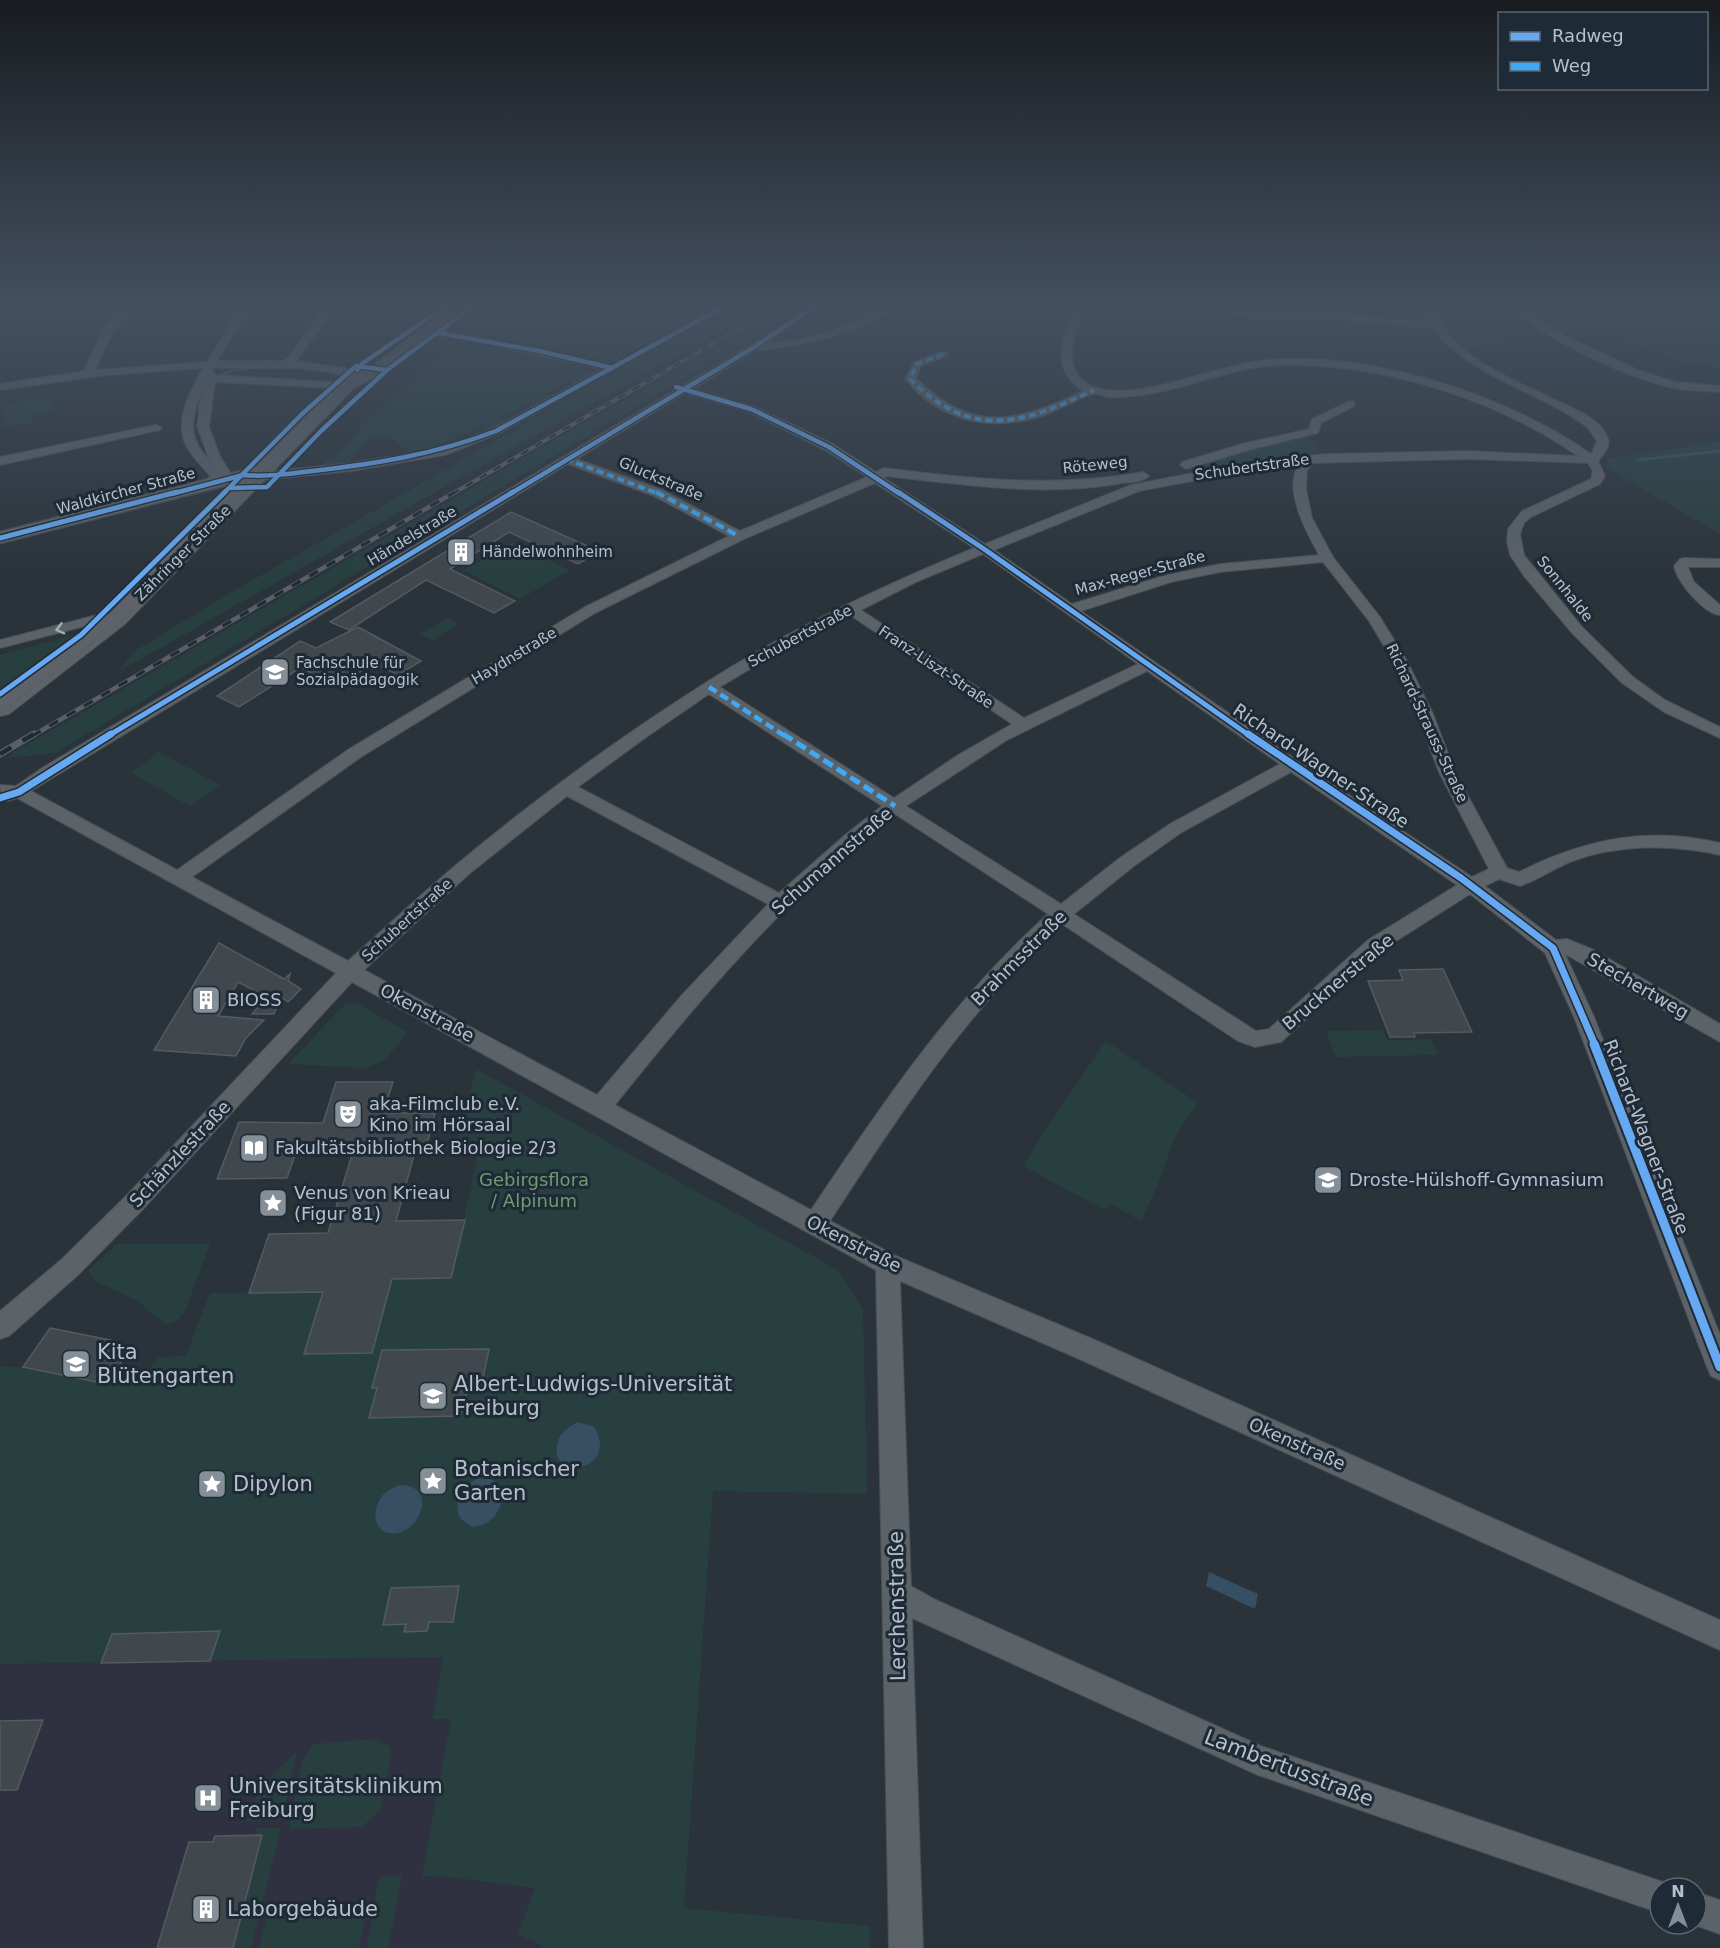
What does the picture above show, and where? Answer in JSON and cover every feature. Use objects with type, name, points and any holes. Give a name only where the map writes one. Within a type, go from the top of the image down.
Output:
[{"type":"main road","name":"Zähringer Straße","points":[[0,708],[117,619],[230,506],[238,475],[331,395]]},
{"type":"main road","points":[[230,506],[238,475]]},
{"type":"main road","name":"Waldkircher Straße","points":[[5,538],[238,475]]},
{"type":"street","points":[[194,395],[181,425],[189,440],[203,463],[238,475],[389,462],[441,452],[485,436],[562,395]]},
{"type":"street","points":[[205,395],[202,420],[204,432],[238,475]]},
{"type":"street","name":"Händelstraße","points":[[19,792],[58,766],[671,395]]},
{"type":"street","name":"Richard-Wagner-Straße","points":[[702,395],[751,409],[829,447],[984,549],[1147,665],[1471,885],[1553,948],[1577,999],[1720,1367]]},
{"type":"street","points":[[929,395],[946,409],[970,417],[1006,420],[1028,418],[1083,395]]},
{"type":"street","points":[[1463,395],[1548,430],[1592,460],[1601,451],[1604,443],[1596,430],[1581,418],[1539,395]]},
{"type":"street","points":[[1327,458],[1314,431],[1316,421],[1350,404]]},
{"type":"street","points":[[0,461],[156,428]]},
{"type":"street","name":"Röteweg","points":[[875,478],[884,472],[1022,486],[1076,485],[1149,475],[1252,445],[1314,431]]},
{"type":"street","name":"Schubertstraße","points":[[350,971],[464,869],[566,788],[709,687],[780,645],[911,579],[1135,488],[1222,469],[1327,458],[1467,455],[1592,460]]},
{"type":"street","name":"Gluckstraße","points":[[566,459],[658,493],[739,536]]},
{"type":"street","name":"Richard-Strauss-Straße","points":[[1310,459],[1301,470],[1300,489],[1306,518],[1327,558],[1375,620],[1400,661],[1425,714],[1447,772],[1498,865],[1498,872]]},
{"type":"street","name":"Sonnhalde","points":[[1592,460],[1598,470],[1599,477],[1596,483],[1527,512],[1517,523],[1512,536],[1518,556],[1556,606],[1610,664],[1643,693],[1720,733]]},
{"type":"street","name":"Haydnstraße","points":[[177,878],[355,753],[590,610],[739,536],[875,478]]},
{"type":"street","name":"Max-Reger-Straße","points":[[1069,610],[1168,579],[1220,568],[1327,558]]},
{"type":"street","points":[[1718,611],[1688,582],[1681,572],[1685,562],[1720,564]]},
{"type":"street","name":"Franz-Liszt-Straße","points":[[850,609],[1023,724]]},
{"type":"street","points":[[1,643],[97,619],[117,619]]},
{"type":"street","name":"Schumannstraße","points":[[600,1107],[720,967],[782,903],[852,839],[895,806],[964,759],[1023,724],[1147,665]]},
{"type":"street","points":[[709,687],[1062,914]]},
{"type":"street","name":"Brahmsstraße","points":[[815,1224],[882,1122],[947,1034],[993,980],[1062,914],[1119,868],[1177,828],[1292,765]]},
{"type":"street","points":[[566,788],[782,903]]},
{"type":"street","name":"Okenstraße","points":[[0,791],[19,792],[888,1264],[1097,1353],[1720,1635]]},
{"type":"street","points":[[0,798],[19,792]]},
{"type":"street","points":[[1471,885],[1498,872],[1520,879],[1565,858],[1594,849],[1626,844],[1677,841],[1720,849]]},
{"type":"street","name":"Brucknerstraße","points":[[1062,914],[1245,1035],[1255,1039],[1264,1039],[1274,1036],[1299,1015],[1375,945],[1471,885]]},
{"type":"street","name":"Stechertweg","points":[[1553,948],[1568,946],[1587,955],[1720,1034]]},
{"type":"street","name":"Schänzlestraße","points":[[0,1327],[70,1268],[136,1202],[350,971]]},
{"type":"street","name":"Lerchenstraße","points":[[888,1264],[906,1948]]},
{"type":"street","name":"Lambertusstraße","points":[[897,1594],[926,1610],[1258,1760],[1648,1893]]},
{"type":"shaded area","points":[[578,1422],[594,1427],[600,1441],[598,1453],[592,1461],[573,1468],[564,1465],[558,1458],[557,1446],[564,1431]]},
{"type":"shaded area","points":[[476,1479],[494,1481],[503,1495],[497,1513],[484,1524],[472,1527],[460,1518],[457,1506],[462,1491]]},
{"type":"shaded area","points":[[399,1485],[412,1487],[420,1493],[421,1511],[408,1528],[399,1533],[389,1533],[379,1527],[376,1517],[377,1505],[383,1495]]},
{"type":"shaded area","points":[[1209,1572],[1258,1594],[1255,1609],[1206,1586]]},
{"type":"shaded area","name":"Universitätsklinikum Freiburg","points":[[443,1657],[432,1719],[451,1719],[422,1876],[449,1877],[684,1909],[870,1926],[870,1948],[0,1948],[0,1664]]},
{"type":"green space","points":[[397,395],[546,395],[552,398],[536,406],[527,404],[501,418],[508,421],[492,431],[482,427],[451,440],[457,445],[406,456],[407,451],[394,440],[371,436],[347,465],[320,468],[326,460],[334,459],[366,422]]},
{"type":"green space","points":[[576,395],[607,395],[118,672],[133,652],[237,589]]},
{"type":"green space","points":[[633,395],[656,395],[55,753],[8,758],[9,755]]},
{"type":"green space","points":[[56,396],[52,412],[32,415],[32,423],[3,427],[3,404]]},
{"type":"green space","points":[[1304,435],[1316,443],[1319,452],[1317,455],[1265,459],[1186,471],[1186,468]]},
{"type":"green space","points":[[1720,441],[1720,534],[1607,468],[1608,459]]},
{"type":"green space","points":[[513,543],[570,570],[520,599],[463,570]]},
{"type":"green space","points":[[447,618],[459,624],[433,640],[420,634]]},
{"type":"green space","points":[[77,634],[0,691],[0,655]]},
{"type":"green space","points":[[159,752],[220,785],[190,806],[131,773]]},
{"type":"green space","points":[[356,1003],[408,1032],[385,1060],[364,1068],[288,1064],[345,1005]]},
{"type":"green space","points":[[1383,1030],[1387,1040],[1431,1039],[1438,1055],[1336,1057],[1326,1031]]},
{"type":"green space","points":[[1106,1041],[1198,1103],[1176,1135],[1141,1221],[1109,1203],[1105,1210],[1023,1166]]},
{"type":"green space","name":"Botanischer Garten","points":[[476,1069],[838,1270],[863,1310],[867,1494],[713,1491],[684,1908],[870,1926],[870,1948],[546,1948],[518,1934],[535,1888],[449,1877],[422,1876],[451,1719],[432,1719],[443,1657],[0,1664],[0,1366],[23,1367],[96,1382],[119,1378],[120,1386],[138,1382],[159,1357],[186,1356],[210,1293],[323,1292],[392,1279],[451,1278],[478,1154],[455,1154]]},
{"type":"green space","points":[[117,1244],[210,1244],[184,1313],[176,1321],[166,1325],[136,1300],[93,1280],[89,1270]]},
{"type":"green space","points":[[375,1739],[389,1746],[391,1754],[380,1811],[361,1827],[289,1829],[302,1762],[314,1744]]},
{"type":"green space","points":[[297,1751],[282,1820],[247,1821],[261,1791]]},
{"type":"green space","points":[[256,1828],[281,1828],[251,1948],[233,1948],[262,1835],[255,1835]]},
{"type":"green space","points":[[402,1876],[388,1948],[367,1948],[379,1877]]},
{"type":"green space","points":[[368,1904],[359,1948],[259,1948],[270,1905]]},
{"type":"building","points":[[511,512],[599,551],[578,564],[509,532],[450,569],[515,601],[494,613],[426,580],[349,630],[330,622]]},
{"type":"building","points":[[358,627],[421,661],[398,675],[374,663],[339,685],[300,668],[239,707],[217,696],[300,641],[316,648]]},
{"type":"building","name":"BIOSS","points":[[219,943],[284,979],[290,974],[288,981],[301,989],[288,1002],[281,997],[274,1014],[252,1014],[267,997],[238,982],[218,1016],[264,1020],[246,1038],[236,1056],[154,1050]]},
{"type":"building","points":[[1443,969],[1472,1032],[1414,1033],[1415,1037],[1390,1037],[1368,981],[1403,980],[1399,970]]},
{"type":"building","points":[[336,1082],[393,1082],[383,1113],[435,1113],[426,1148],[416,1148],[396,1221],[465,1220],[451,1278],[392,1279],[372,1353],[304,1354],[323,1292],[249,1293],[269,1234],[328,1233],[352,1155],[295,1155],[287,1178],[217,1179],[239,1122],[323,1123]]},
{"type":"building","points":[[50,1328],[120,1342],[116,1349],[126,1351],[117,1372],[103,1370],[96,1382],[23,1367]]},
{"type":"building","points":[[489,1349],[481,1388],[468,1389],[460,1416],[369,1418],[377,1388],[372,1388],[382,1350]]},
{"type":"building","points":[[459,1586],[453,1622],[429,1622],[427,1631],[404,1632],[406,1624],[383,1625],[391,1588]]},
{"type":"building","points":[[220,1631],[210,1661],[101,1663],[112,1634]]},
{"type":"building","points":[[43,1720],[17,1790],[0,1790],[0,1721]]},
{"type":"building","name":"Laborgebäude","points":[[262,1835],[233,1948],[157,1948],[189,1842],[213,1842],[215,1836]]},
{"type":"waterway","points":[[1637,460],[1720,451]]},
{"type":"tram line","points":[[0,538],[199,484],[209,478],[213,470],[199,420],[202,395]]},
{"type":"tram line","points":[[0,713],[116,625],[189,553],[341,395]]},
{"type":"tram line","points":[[201,487],[268,470]]},
{"type":"railway","points":[[452,494],[624,395]]},
{"type":"railway","points":[[32,736],[455,492]]},
{"type":"railway","points":[[0,754],[34,734]]},
{"type":"marked path","points":[[928,395],[947,409],[965,417],[984,421],[1022,418],[1059,406],[1083,395]]},
{"type":"marked path","points":[[566,459],[658,493],[739,536]]},
{"type":"marked path","points":[[709,687],[895,806]]},
{"type":"cycle path","points":[[0,694],[81,635],[105,613],[323,395]]},
{"type":"cycle path","points":[[231,488],[267,487],[321,431],[360,395]]},
{"type":"cycle path","points":[[243,475],[278,475],[360,466],[428,454],[496,431],[562,395]]},
{"type":"cycle path","points":[[0,798],[19,792],[48,772],[675,395]]},
{"type":"cycle path","points":[[703,395],[751,409],[829,447],[984,549],[1292,765],[1461,878],[1553,948],[1584,1017],[1720,1367]]},
{"type":"cycle path","points":[[0,538],[243,475]]},
{"type":"place","name":"Händelwohnheim","points":[[461,552]]},
{"type":"place","name":"Fachschule für Sozialpädagogik","points":[[275,672]]},
{"type":"place","name":"BIOSS","points":[[206,1000]]},
{"type":"place","name":"aka-Filmclub e.V. Kino im Hörsaal","points":[[348,1114]]},
{"type":"place","name":"Fakultätsbibliothek Biologie 2/3","points":[[254,1148]]},
{"type":"place","name":"Droste-Hülshoff-Gymnasium","points":[[1328,1180]]},
{"type":"place","name":"Venus von Krieau (Figur 81)","points":[[273,1203]]},
{"type":"place","name":"Kita Blütengarten","points":[[76,1364]]},
{"type":"place","name":"Albert-Ludwigs-Universität Freiburg","points":[[433,1396]]},
{"type":"place","name":"Botanischer Garten","points":[[433,1481]]},
{"type":"place","name":"Dipylon","points":[[212,1484]]},
{"type":"place","name":"Universitätsklinikum Freiburg","points":[[208,1798]]},
{"type":"place","name":"Laborgebäude","points":[[206,1909]]},
{"type":"park label","name":"Gebirgsflora / Alpinum","points":[[534,1190]]}]
